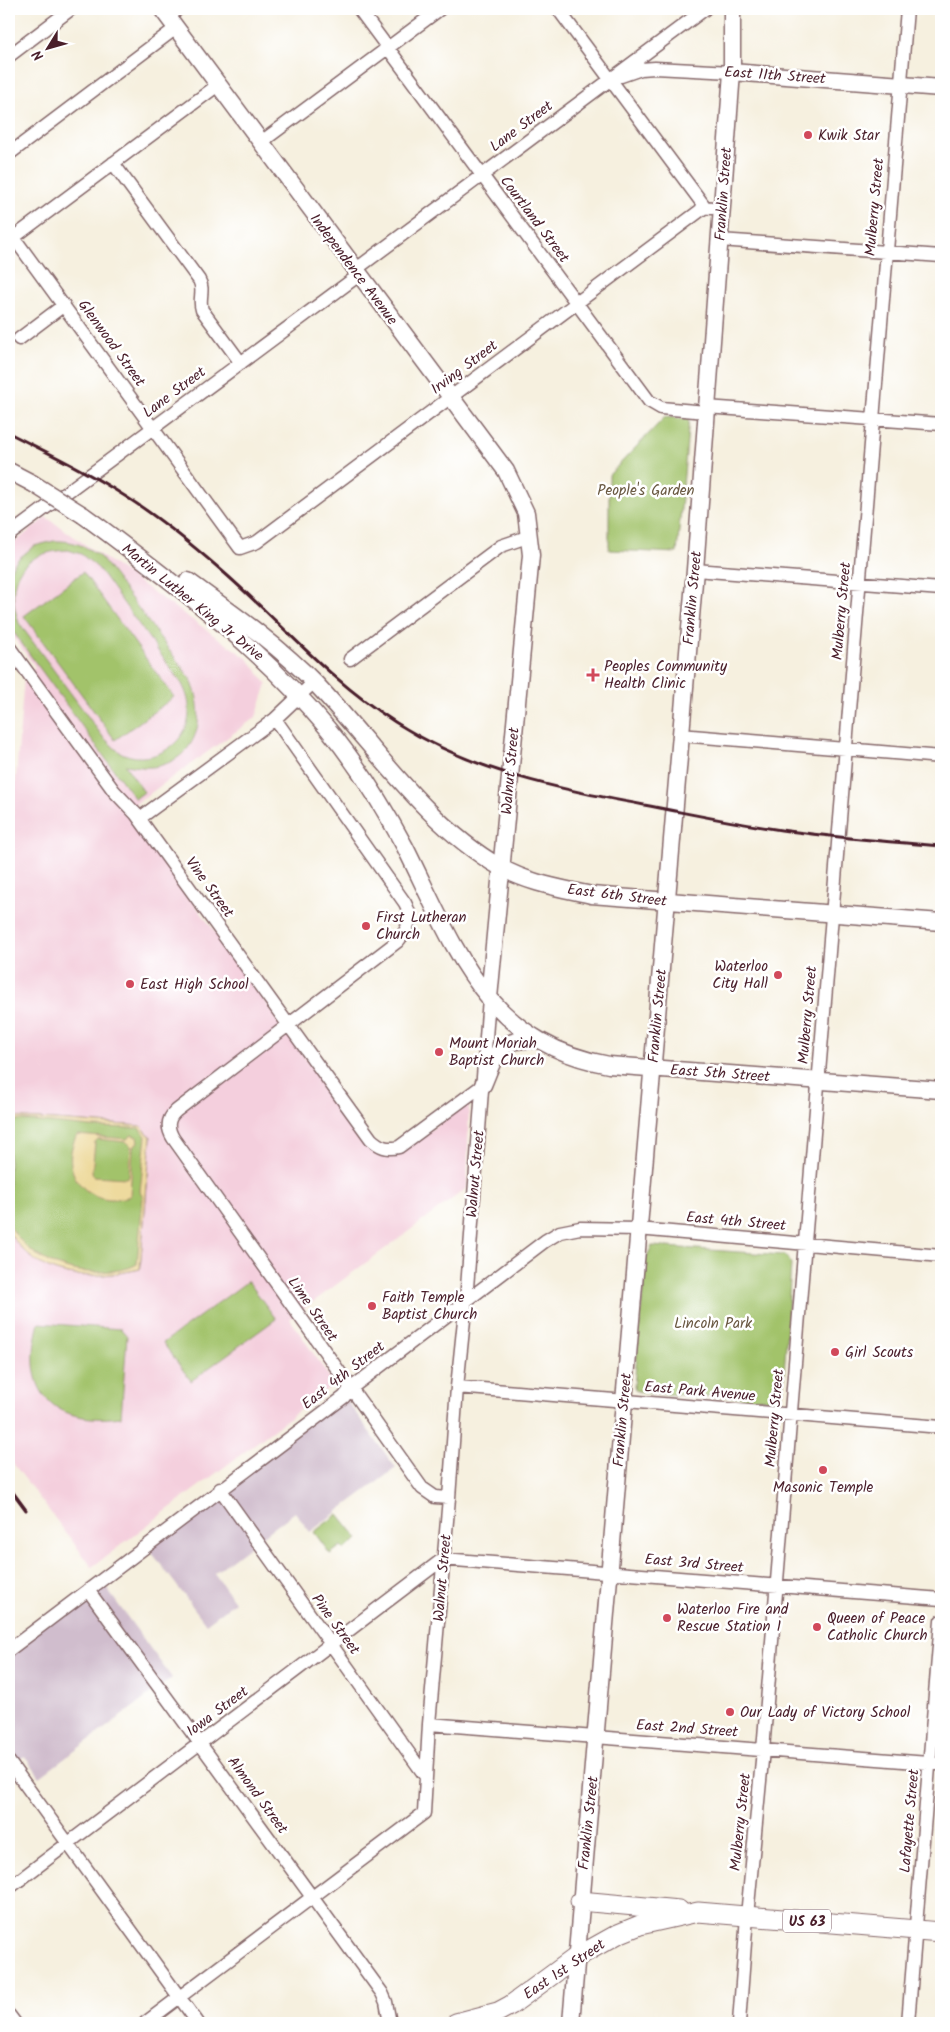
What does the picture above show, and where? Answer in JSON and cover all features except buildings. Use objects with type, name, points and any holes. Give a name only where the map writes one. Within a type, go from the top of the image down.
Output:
[{"type":"highway","points":[[580,1901],[698,1912]]},
{"type":"highway","name":"East 1st Street","points":[[456,2023],[484,2017],[511,2005],[575,1958],[618,1934],[640,1925],[698,1912],[941,1932]]},
{"type":"main road","name":"Franklin Street","points":[[571,2023],[575,1958],[596,1737],[695,570],[732,72],[732,9]]},
{"type":"main road","name":"Independence Avenue","points":[[171,16],[260,143],[506,472],[526,512],[530,536]]},
{"type":"main road","name":"East 11th Street","points":[[732,72],[941,88]]},
{"type":"main road","name":"Martin Luther King Jr Drive","points":[[9,471],[32,483],[107,532],[163,564],[266,638],[314,682]]},
{"type":"main road","name":"Martin Luther King Jr Drive","points":[[107,532],[234,631],[301,696],[345,750],[371,788],[404,846],[455,949],[475,982],[489,998]]},
{"type":"main road","name":"Walnut Street","points":[[489,998],[531,555],[530,536]]},
{"type":"main road","name":"East 6th Street","points":[[314,682],[438,820],[465,844],[502,868],[542,884],[591,895],[941,922]]},
{"type":"main road","name":"East 5th Street","points":[[489,998],[518,1027],[559,1051],[592,1062],[941,1090]]},
{"type":"main road","points":[[483,1085],[494,1057],[501,1048],[510,1042],[521,1039],[539,1040]]},
{"type":"street","points":[[9,56],[71,9]]},
{"type":"street","name":"Courtland Street","points":[[359,9],[649,401],[655,406],[661,408],[706,409],[941,424]]},
{"type":"street","points":[[260,143],[440,9]]},
{"type":"street","points":[[558,9],[705,207],[722,208]]},
{"type":"street","name":"Lane Street","points":[[9,535],[241,363],[482,176],[705,9]]},
{"type":"street","name":"Mulberry Street","points":[[740,2023],[747,1916],[763,1750],[886,252],[908,9]]},
{"type":"street","points":[[9,154],[171,16]]},
{"type":"street","name":"East 11th Street","points":[[610,79],[642,69],[655,68],[732,72]]},
{"type":"street","points":[[11,234],[113,163],[218,85]]},
{"type":"street","points":[[113,163],[199,280],[202,286],[199,304],[202,310],[241,363]]},
{"type":"street","name":"Irving Street","points":[[240,548],[256,542],[705,207]]},
{"type":"street","name":"Glenwood Street","points":[[11,234],[240,548]]},
{"type":"street","points":[[720,240],[941,256]]},
{"type":"street","points":[[19,338],[64,305]]},
{"type":"street","points":[[350,660],[501,546],[530,536]]},
{"type":"street","points":[[695,570],[941,589]]},
{"type":"street","name":"Vine Street","points":[[9,647],[114,790],[140,818],[371,1139],[383,1148],[399,1147],[483,1085]]},
{"type":"street","points":[[140,818],[275,718],[314,682]]},
{"type":"street","points":[[275,718],[409,910],[409,925],[398,941],[289,1024]]},
{"type":"street","points":[[680,735],[941,757]]},
{"type":"street","name":"Walnut Street","points":[[312,1897],[424,1813],[429,1724],[450,1498],[457,1387],[466,1301],[489,998]]},
{"type":"street","name":"Lime Street","points":[[289,1024],[176,1110],[169,1120],[168,1127],[171,1136],[422,1488],[435,1496],[450,1498]]},
{"type":"street","name":"East 4th Street","points":[[9,1650],[344,1397],[350,1389],[466,1301],[560,1232],[580,1228],[638,1229],[941,1256]]},
{"type":"street","name":"East Park Avenue","points":[[457,1387],[941,1427]]},
{"type":"street","name":"Pine Street","points":[[220,1489],[426,1777]]},
{"type":"street","name":"East 3rd Street","points":[[443,1559],[941,1599]]},
{"type":"street","name":"Iowa Street","points":[[9,1888],[443,1559]]},
{"type":"street","name":"Almond Street","points":[[88,1590],[382,1993],[386,2002],[390,2023]]},
{"type":"street","name":"Lafayette Street","points":[[908,2023],[916,1930],[935,1764],[941,1620]]},
{"type":"street","name":"East 2nd Street","points":[[429,1724],[935,1764]]},
{"type":"street","points":[[9,1762],[198,2023]]},
{"type":"street","points":[[145,2023],[312,1897]]},
{"type":"street","points":[[9,2015],[15,2023]]},
{"type":"shaded area","name":"East High School","points":[[46,517],[248,659],[267,684],[256,717],[127,810],[360,1133],[376,1153],[395,1157],[469,1101],[467,1188],[290,1319],[334,1384],[92,1567],[9,1458],[9,866],[24,677],[35,667],[9,631],[9,547]]},
{"type":"shaded area","points":[[344,1397],[396,1468],[310,1532],[295,1512],[214,1573],[235,1602],[206,1624],[146,1545]]},
{"type":"shaded area","points":[[101,1581],[172,1678],[40,1777],[24,1756],[9,1767],[9,1650]]},
{"type":"green space","name":"People's Garden","points":[[665,417],[689,419],[677,553],[609,550],[609,475]]},
{"type":"green space","points":[[54,541],[74,543],[85,547],[101,558],[190,678],[198,707],[196,734],[190,746],[169,763],[153,767],[125,765],[144,792],[135,799],[9,626],[9,574],[18,559],[34,546]],"holes":[[[68,550],[81,554],[98,568],[182,684],[186,693],[189,709],[188,721],[184,732],[177,741],[158,754],[147,757],[135,757],[124,754],[113,747],[103,737],[19,623],[15,608],[15,582],[20,571],[27,563],[38,556],[51,552]]]},
{"type":"green space","points":[[83,572],[174,697],[115,740],[24,616]]},
{"type":"green space","points":[[9,1117],[141,1126],[151,1137],[140,1269],[102,1275],[84,1276],[67,1274],[51,1269],[36,1261],[22,1249],[9,1232]]},
{"type":"green space","name":"Lincoln Park","points":[[652,1246],[783,1255],[788,1258],[791,1264],[783,1391],[779,1397],[771,1399],[642,1393],[635,1390],[646,1258]]},
{"type":"green space","points":[[248,1281],[276,1319],[191,1381],[163,1343]]},
{"type":"green space","points":[[39,1323],[121,1329],[127,1336],[121,1417],[96,1418],[76,1416],[59,1409],[47,1398],[38,1385],[34,1367],[34,1347]]},
{"type":"green space","points":[[338,1514],[358,1539],[344,1549],[341,1546],[330,1554],[314,1532]]},
{"type":"sand","points":[[9,1117],[141,1126],[151,1137],[140,1269],[121,1273],[84,1276],[67,1274],[51,1269],[36,1261],[22,1249],[9,1232],[9,1224],[17,1237],[27,1247],[52,1263],[66,1268],[96,1272],[121,1270],[137,1264],[143,1197],[140,1191],[146,1136],[139,1128],[91,1127],[23,1120],[13,1121],[9,1125]]},
{"type":"sand","points":[[77,1135],[127,1139],[132,1135],[137,1137],[138,1142],[133,1146],[130,1196],[115,1199],[102,1198],[90,1193],[74,1175],[71,1163],[72,1149]],"holes":[[[98,1139],[127,1142],[131,1146],[129,1176],[126,1178],[94,1176],[92,1173],[95,1142]]]},
{"type":"railway","points":[[9,433],[93,477],[146,510],[184,539],[243,589],[347,687],[395,722],[454,754],[515,776],[579,792],[764,828],[856,839],[941,846]]},
{"type":"railway","points":[[9,1487],[26,1510]]},
{"type":"place","name":"Kwik Star","points":[[808,135]]},
{"type":"place","name":"Peoples Community Health Clinic","points":[[593,675]]},
{"type":"place","name":"First Lutheran Church","points":[[366,926]]},
{"type":"place","name":"Waterloo City Hall","points":[[778,975]]},
{"type":"place","name":"East High School","points":[[130,984]]},
{"type":"place","name":"Mount Moriah Baptist Church","points":[[439,1052]]},
{"type":"place","name":"Faith Temple Baptist Church","points":[[372,1306]]},
{"type":"place","name":"Girl Scouts","points":[[835,1352]]},
{"type":"place","name":"Masonic Temple","points":[[823,1470]]},
{"type":"place","name":"Waterloo Fire and Rescue Station 1","points":[[667,1618]]},
{"type":"place","name":"Queen of Peace Catholic Church","points":[[817,1627]]},
{"type":"place","name":"Our Lady of Victory School","points":[[730,1712]]}]
